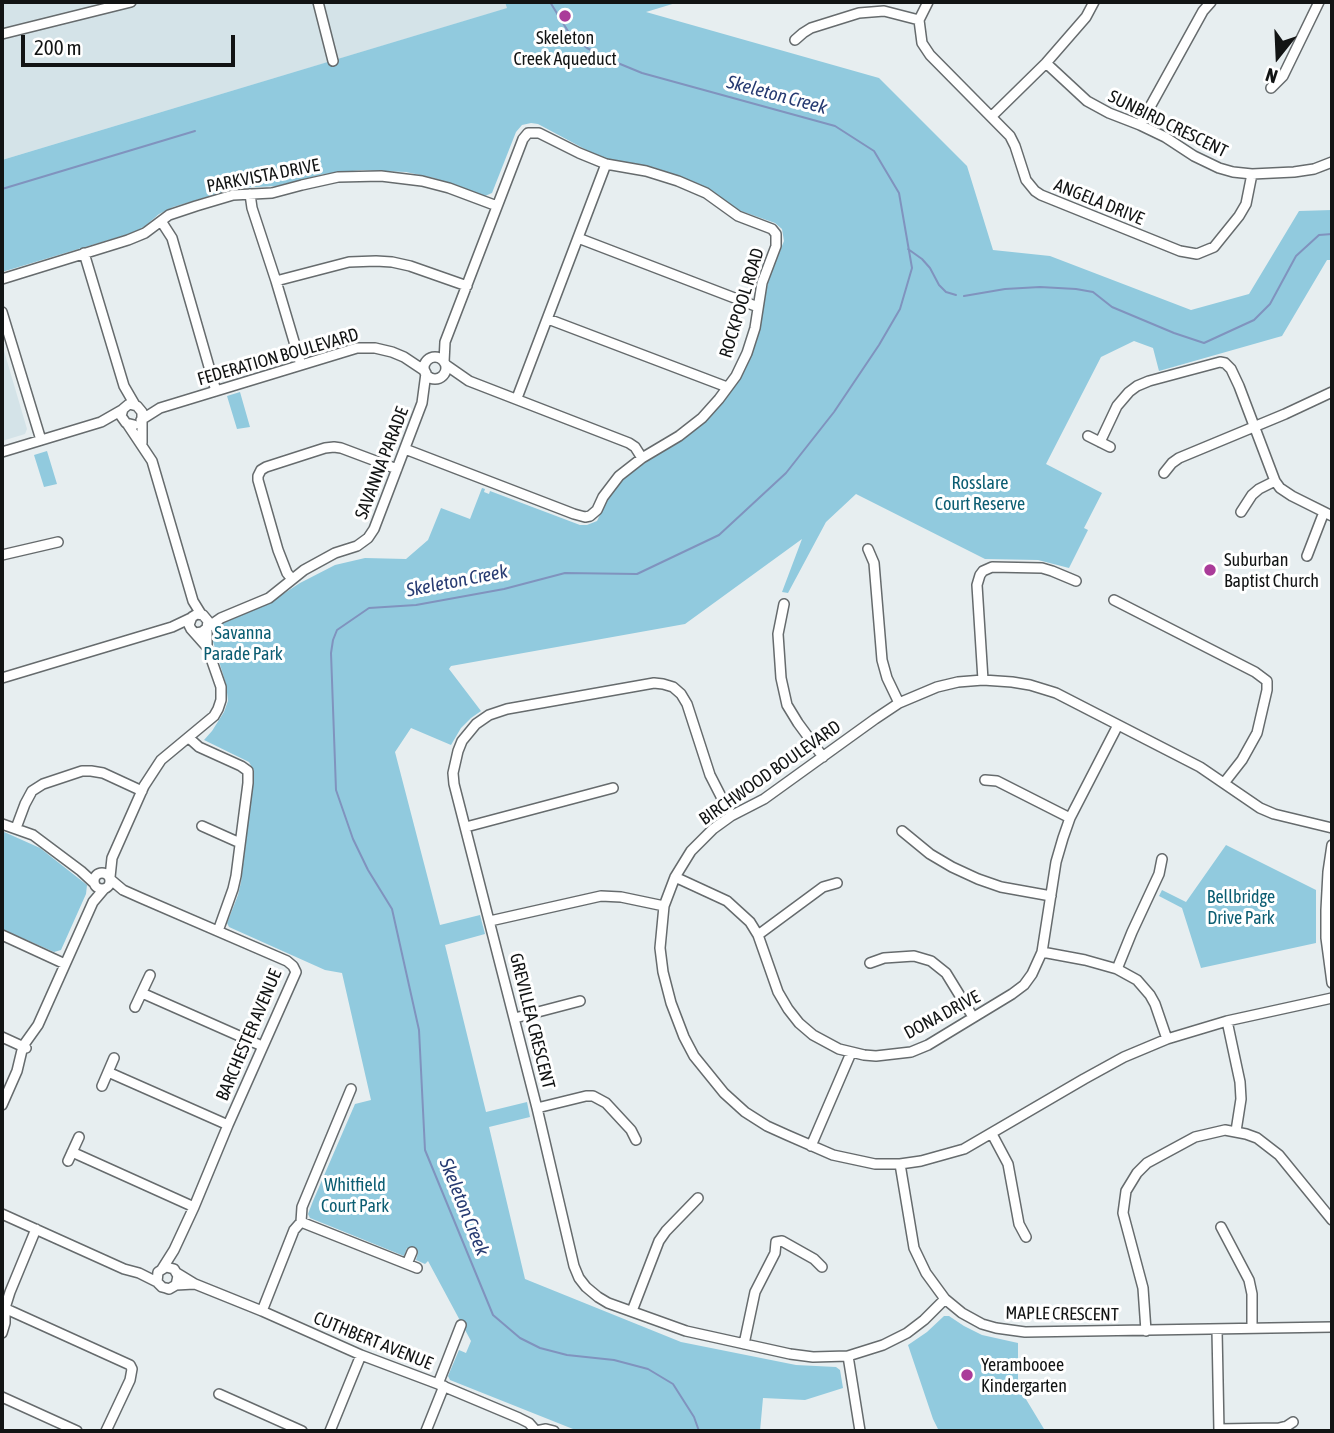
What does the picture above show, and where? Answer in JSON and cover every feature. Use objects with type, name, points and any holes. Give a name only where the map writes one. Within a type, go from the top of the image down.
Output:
[{"type":"street","points":[[2,34],[131,2]]},
{"type":"street","points":[[318,2],[332,61]]},
{"type":"street","points":[[795,40],[811,28],[859,13],[884,11],[919,20],[928,2]]},
{"type":"street","points":[[992,116],[1046,63],[1086,17],[1094,2]]},
{"type":"street","points":[[1140,125],[1203,11],[1212,2]]},
{"type":"street","points":[[1271,88],[1283,76],[1319,2]]},
{"type":"street","name":"ANGELA DRIVE","points":[[919,20],[922,43],[930,55],[1010,136],[1016,146],[1026,180],[1035,191],[1048,199],[1189,253],[1206,251],[1222,239],[1246,204],[1252,174]]},
{"type":"street","name":"SUNBIRD CRESCENT","points":[[1046,63],[1087,102],[1165,137],[1207,163],[1233,172],[1252,174],[1294,172],[1314,169],[1332,162]]},
{"type":"street","name":"ROCKPOOL ROAD","points":[[405,449],[585,517],[597,510],[619,475],[690,428],[708,412],[736,376],[747,353],[755,327],[762,283],[777,242],[774,230],[738,216],[712,197],[678,181],[606,163],[539,133],[530,133],[523,139],[498,206]]},
{"type":"street","points":[[517,398],[606,163]]},
{"type":"street","name":"PARKVISTA DRIVE","points":[[2,279],[138,236],[169,215],[196,206],[233,195],[277,192],[338,177],[408,178],[438,184],[498,206]]},
{"type":"street","points":[[250,194],[300,365]]},
{"type":"street","points":[[498,206],[445,342],[425,363],[425,372],[431,378],[469,381],[625,440],[635,447],[642,458]]},
{"type":"street","points":[[161,222],[172,238],[216,391]]},
{"type":"street","points":[[578,238],[758,307]]},
{"type":"street","points":[[84,253],[124,386],[142,414],[142,445]]},
{"type":"street","points":[[276,281],[349,262],[376,261],[410,266],[467,286]]},
{"type":"street","points":[[2,312],[41,440]]},
{"type":"street","points":[[548,319],[727,387]]},
{"type":"street","points":[[440,378],[445,373],[445,342]]},
{"type":"street","name":"FEDERATION BOULEVARD","points":[[141,420],[160,408],[356,348],[383,349],[404,357],[425,372]]},
{"type":"street","name":"FEDERATION BOULEVARD","points":[[404,357],[430,359]]},
{"type":"street","points":[[430,359],[438,358],[469,381]]},
{"type":"street","points":[[1100,442],[1117,406],[1137,386],[1223,362],[1231,369],[1275,481],[1285,492],[1328,514],[1307,556]]},
{"type":"street","name":"SAVANNA PARADE","points":[[208,627],[221,618],[269,598],[304,570],[324,558],[357,546],[368,538],[374,529],[424,397],[425,372]]},
{"type":"street","name":"SAVANNA PARADE","points":[[424,397],[440,378]]},
{"type":"street","points":[[124,386],[121,416],[152,461],[197,616]]},
{"type":"street","points":[[1164,473],[1179,457],[1332,392]]},
{"type":"street","points":[[2,452],[101,422],[128,405],[137,406]]},
{"type":"street","name":"FEDERATION BOULEVARD","points":[[137,406],[160,408]]},
{"type":"street","points":[[101,422],[134,425],[141,420]]},
{"type":"street","points":[[1088,436],[1110,447]]},
{"type":"street","points":[[292,579],[278,550],[258,480],[261,470],[334,447],[397,469]]},
{"type":"street","points":[[1241,512],[1252,495],[1275,481]]},
{"type":"street","points":[[2,555],[58,542]]},
{"type":"street","points":[[868,549],[874,563],[882,660],[899,703]]},
{"type":"street","points":[[983,680],[977,585],[980,575],[992,567],[1042,568],[1076,581]]},
{"type":"street","points":[[1114,600],[1270,679],[1257,733],[1242,760],[1224,783]]},
{"type":"street","points":[[784,604],[778,634],[781,678],[787,705],[823,757]]},
{"type":"street","points":[[197,616],[189,625],[208,647]]},
{"type":"street","points":[[2,678],[172,627],[197,616],[208,621],[208,647],[221,687],[221,700],[215,716],[160,761],[142,791],[112,858],[96,878],[93,902],[38,1025],[25,1047],[2,1105]]},
{"type":"street","name":"SAVANNA PARADE","points":[[197,616],[221,618]]},
{"type":"street","points":[[172,627],[193,632],[202,632],[208,627]]},
{"type":"street","name":"BIRCHWOOD BOULEVARD","points":[[1332,828],[1274,814],[1246,800],[1200,767],[1056,693],[1030,685],[983,680],[958,682],[937,687],[899,703],[764,799],[731,816],[713,830],[691,851],[675,877],[664,906],[660,929],[663,972],[684,1037],[694,1056],[724,1093],[767,1126],[833,1155],[875,1164],[900,1164],[941,1157],[964,1149],[1124,1057],[1167,1039],[1227,1021],[1332,998]]},
{"type":"street","name":"GREVILLEA CRESCENT","points":[[731,816],[710,775],[687,704],[673,687],[663,684],[507,709],[476,724],[462,741],[453,774],[537,1108],[573,1266],[579,1279],[598,1297],[632,1311],[686,1331],[813,1357],[848,1356],[883,1345],[924,1321],[945,1299]]},
{"type":"street","name":"DONA DRIVE","points":[[675,877],[727,901],[750,922],[758,935],[778,992],[794,1016],[813,1035],[851,1053],[876,1056],[911,1052],[928,1045],[1013,994],[1032,974],[1042,952],[1056,862],[1070,818],[1118,725]]},
{"type":"street","points":[[189,738],[199,747],[247,771],[248,783],[233,889],[218,931]]},
{"type":"street","points":[[16,828],[32,792],[43,784],[82,771],[103,774],[142,791]]},
{"type":"street","points":[[985,780],[997,781],[1070,818]]},
{"type":"street","points":[[466,827],[613,788]]},
{"type":"street","points":[[2,824],[33,835],[81,871],[96,878]]},
{"type":"street","points":[[202,826],[240,843]]},
{"type":"street","points":[[902,831],[930,854],[978,879],[1001,887],[1051,896]]},
{"type":"street","points":[[1332,845],[1328,872],[1329,910],[1326,938],[1332,983]]},
{"type":"street","points":[[93,902],[110,885],[112,858]]},
{"type":"street","points":[[1117,969],[1159,874],[1162,859]]},
{"type":"street","points":[[96,878],[105,873],[110,878]]},
{"type":"street","points":[[96,878],[98,888],[105,889]]},
{"type":"street","name":"BARCHESTER AVENUE","points":[[110,878],[123,890],[286,961],[296,972],[194,1207],[174,1250],[159,1274]]},
{"type":"street","points":[[758,935],[823,887],[837,883]]},
{"type":"street","name":"BARCHESTER AVENUE","points":[[105,889],[123,890]]},
{"type":"street","points":[[490,921],[601,896],[621,897],[664,906]]},
{"type":"street","points":[[2,935],[65,964]]},
{"type":"street","points":[[1042,952],[1117,969],[1137,981],[1150,995],[1167,1039]]},
{"type":"street","points":[[870,963],[884,958],[914,956],[931,961],[946,973],[973,1017]]},
{"type":"street","points":[[135,1007],[150,975]]},
{"type":"street","points":[[142,993],[262,1046]]},
{"type":"street","points":[[514,1018],[580,1001]]},
{"type":"street","points":[[1227,1021],[1240,1082],[1241,1099],[1236,1131]]},
{"type":"street","points":[[2,1037],[25,1047]]},
{"type":"street","points":[[811,1146],[851,1053]]},
{"type":"street","points":[[102,1086],[114,1058]]},
{"type":"street","points":[[108,1072],[228,1125]]},
{"type":"street","points":[[262,1311],[294,1230],[301,1222],[302,1207],[351,1088]]},
{"type":"street","points":[[537,1108],[593,1096],[606,1103],[631,1129],[636,1140]]},
{"type":"street","points":[[1146,1331],[1143,1288],[1124,1213],[1126,1191],[1136,1173],[1147,1163],[1195,1137],[1214,1132],[1236,1131],[1257,1138],[1279,1155],[1332,1220]]},
{"type":"street","points":[[992,1134],[1008,1164],[1019,1224],[1026,1237]]},
{"type":"street","points":[[79,1137],[70,1156],[194,1207]]},
{"type":"street","name":"MAPLE CRESCENT","points":[[900,1164],[914,1248],[926,1273],[945,1299],[982,1324],[1024,1332],[1332,1327]]},
{"type":"street","points":[[632,1311],[659,1241],[698,1198]]},
{"type":"street","points":[[2,1214],[124,1269],[159,1274],[170,1267],[178,1279],[176,1285],[169,1289],[159,1285],[159,1274]]},
{"type":"street","points":[[301,1222],[417,1268]]},
{"type":"street","points":[[1221,1227],[1250,1280],[1252,1328]]},
{"type":"street","points":[[2,1333],[5,1323],[3,1307],[36,1229]]},
{"type":"street","points":[[744,1344],[755,1292],[775,1253],[776,1242],[782,1241],[814,1259],[822,1267]]},
{"type":"street","name":"BARCHESTER AVENUE","points":[[174,1250],[175,1271]]},
{"type":"street","points":[[407,1264],[412,1252]]},
{"type":"street","name":"CUTHBERT AVENUE","points":[[175,1271],[195,1284],[529,1423],[536,1431]]},
{"type":"street","name":"CUTHBERT AVENUE","points":[[176,1285],[195,1284]]},
{"type":"street","points":[[3,1307],[130,1365],[132,1375],[106,1431]]},
{"type":"street","points":[[426,1431],[461,1325]]},
{"type":"street","points":[[1217,1330],[1219,1430],[1279,1428],[1293,1422]]},
{"type":"street","points":[[456,1343],[467,1347]]},
{"type":"street","points":[[330,1431],[361,1355]]},
{"type":"street","points":[[848,1356],[860,1431]]},
{"type":"street","points":[[219,1394],[302,1431]]},
{"type":"street","points":[[2,1397],[77,1431]]},
{"type":"street","points":[[536,1431],[554,1431]]},
{"type":"shaded area","points":[[2,2],[528,2],[2,160]]},
{"type":"shaded area","points":[[2,344],[27,429],[25,434],[2,441]]},
{"type":"green space","points":[[505,2],[679,2],[646,12],[879,78],[967,166],[993,250],[1050,256],[1191,310],[1249,294],[1299,211],[1332,210],[1332,260],[1327,260],[1282,336],[1159,371],[1153,348],[1134,341],[1101,357],[1046,464],[1102,493],[1084,528],[1088,530],[1069,568],[1038,560],[985,559],[856,494],[826,522],[788,593],[782,592],[802,539],[685,624],[451,666],[449,669],[481,711],[461,728],[451,745],[411,728],[395,752],[440,925],[480,915],[485,934],[445,945],[486,1112],[527,1102],[530,1117],[489,1127],[525,1279],[681,1342],[796,1365],[836,1367],[840,1370],[843,1388],[805,1400],[763,1398],[760,1431],[578,1431],[450,1380],[448,1376],[459,1350],[466,1353],[471,1341],[428,1261],[425,1264],[416,1260],[418,1252],[407,1248],[404,1256],[310,1218],[308,1214],[313,1201],[355,1104],[371,1100],[342,973],[325,970],[229,927],[227,923],[241,882],[254,771],[249,762],[204,740],[224,712],[228,701],[226,684],[211,635],[223,621],[277,598],[335,565],[365,558],[406,559],[428,540],[441,508],[470,519],[482,488],[489,494],[490,491],[580,525],[597,521],[609,495],[620,481],[706,419],[736,384],[755,345],[769,278],[784,241],[782,229],[775,223],[738,210],[713,192],[691,181],[656,168],[594,154],[538,124],[531,123],[522,125],[516,132],[492,193],[485,196],[434,178],[406,172],[362,170],[324,174],[276,186],[236,188],[173,207],[135,232],[2,272],[2,160],[507,8]]},
{"type":"green space","points":[[240,392],[250,427],[237,429],[227,396]]},
{"type":"green space","points":[[47,451],[57,484],[44,487],[34,455]]},
{"type":"green space","points":[[2,831],[40,848],[87,885],[86,894],[61,950],[54,952],[2,929]]},
{"type":"green space","name":"Bellbridge Drive Park","points":[[1226,845],[1316,890],[1316,943],[1201,968],[1182,908],[1159,896],[1162,890],[1186,902]]},
{"type":"green space","points":[[944,1316],[949,1316],[982,1335],[1018,1343],[1018,1386],[1044,1429],[1042,1431],[939,1431],[908,1345]]},
{"type":"waterway","name":"Skeleton Creek","points":[[550,2],[571,36],[608,59],[642,73],[835,126],[874,151],[899,193],[912,268],[900,309],[834,412],[786,473],[719,535],[637,574],[565,573],[504,589],[416,605],[369,608],[337,630],[333,640],[331,653],[336,790],[353,839],[392,909],[419,1030],[425,1150],[493,1315],[520,1338],[540,1348],[567,1355],[614,1360],[648,1369],[673,1384],[694,1417],[699,1431]]},
{"type":"waterway","points":[[2,189],[195,131]]},
{"type":"waterway","points":[[964,296],[1005,289],[1040,287],[1093,292],[1112,307],[1204,343],[1254,320],[1270,304],[1296,256],[1319,235],[1332,234]]},
{"type":"waterway","points":[[908,249],[930,268],[946,292],[956,295]]},
{"type":"place","name":"Skeleton Creek Aqueduct","points":[[565,16]]},
{"type":"place","name":"Suburban Baptist Church","points":[[1210,570]]},
{"type":"place","name":"Yerambooee Kindergarten","points":[[967,1375]]},
{"type":"park label","name":"Rosslare Court Reserve","points":[[980,493]]},
{"type":"park label","name":"Savanna Parade Park","points":[[243,643]]},
{"type":"park label","name":"Whitfield Court Park","points":[[355,1195]]}]
